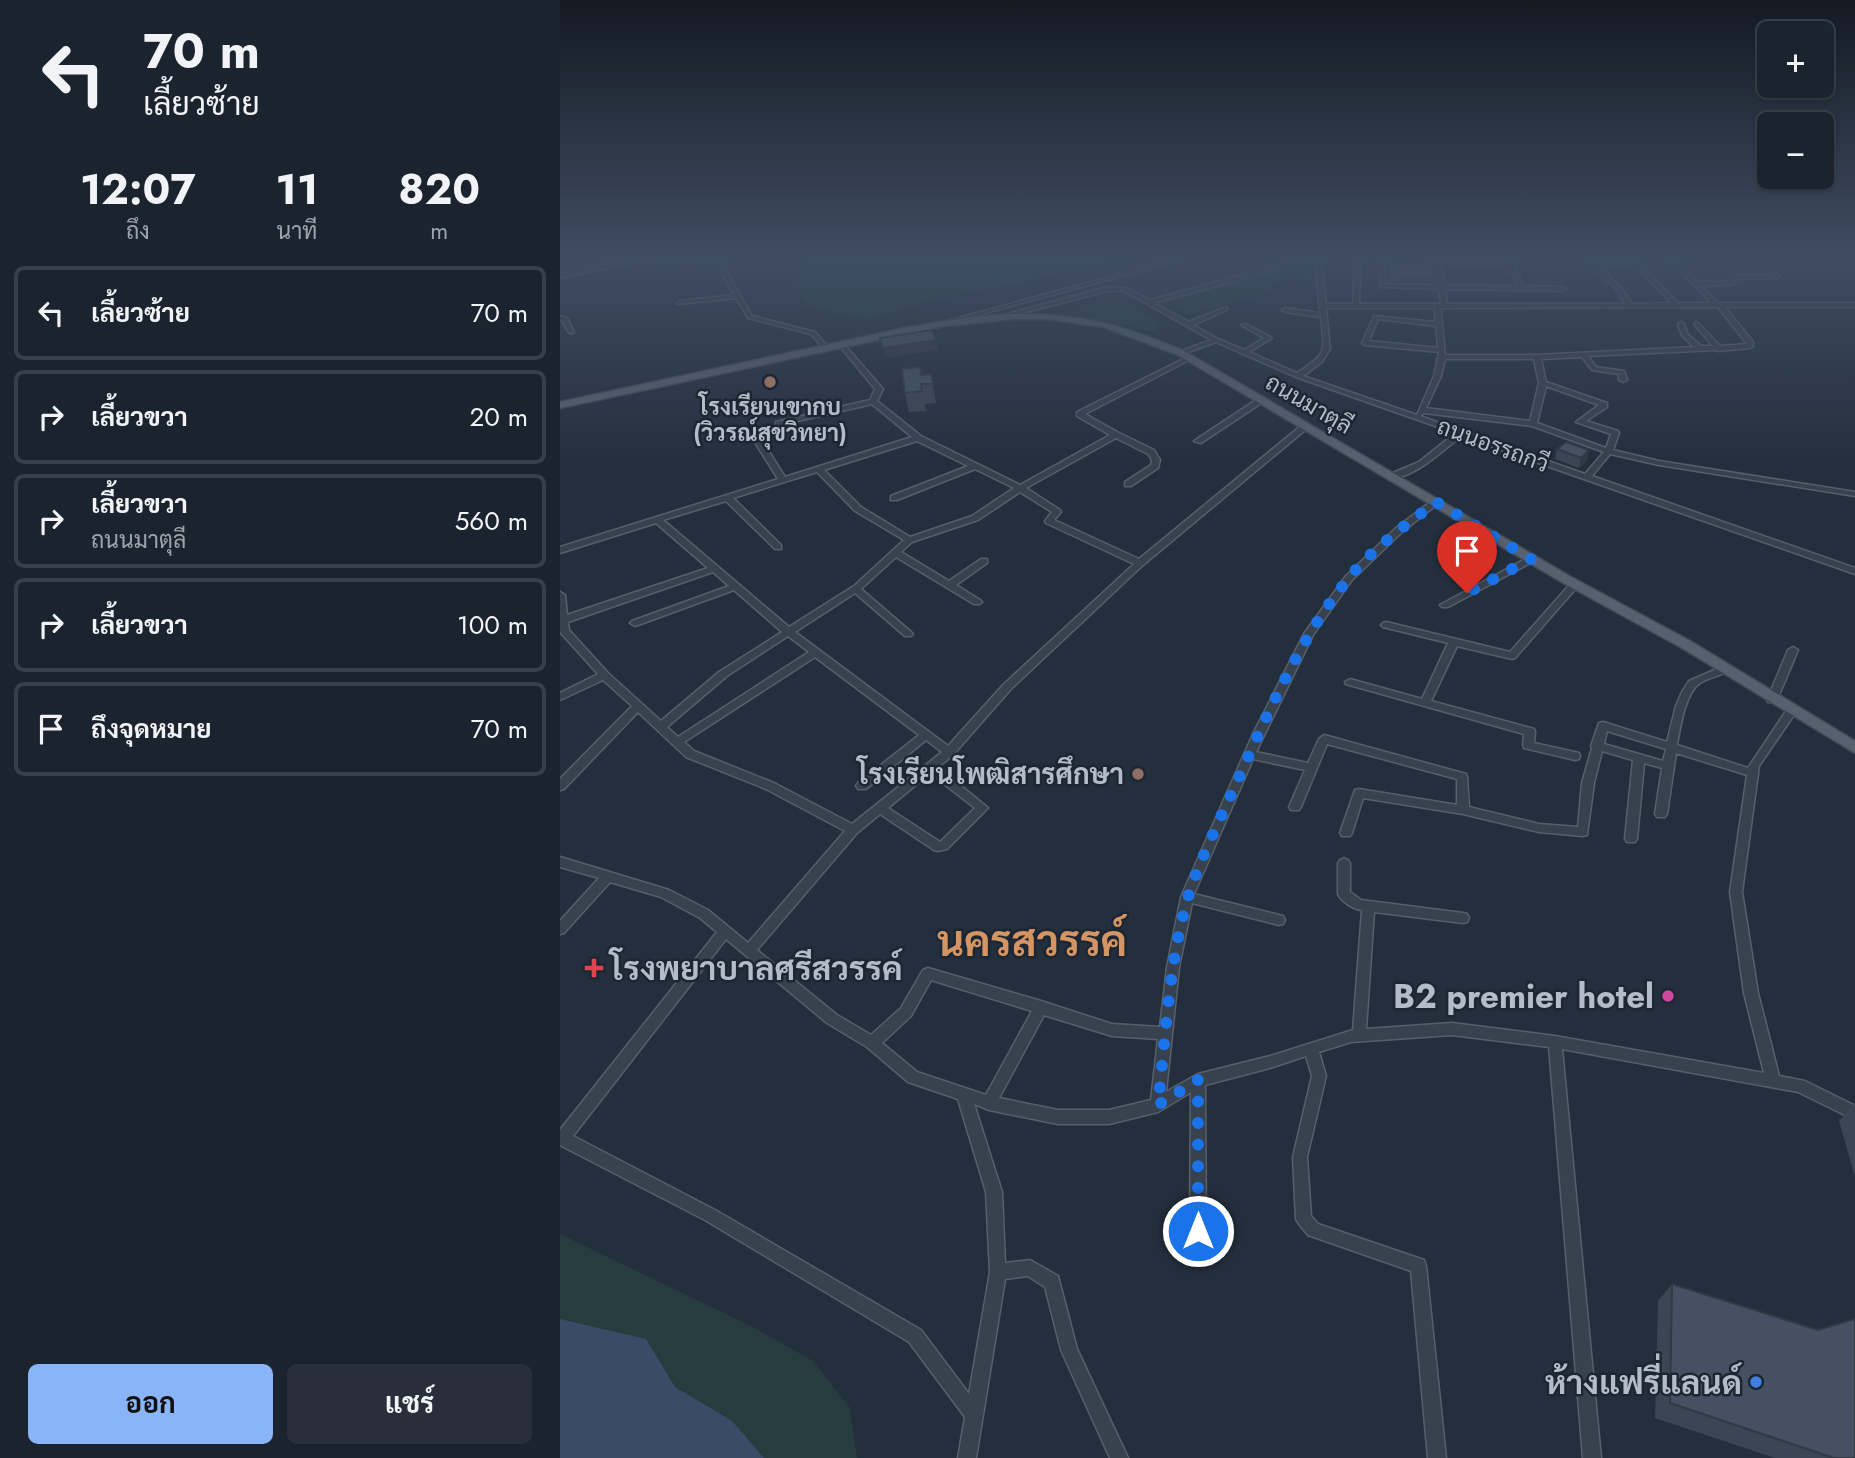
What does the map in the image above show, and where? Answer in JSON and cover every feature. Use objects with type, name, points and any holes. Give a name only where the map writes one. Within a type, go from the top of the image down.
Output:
[{"type":"main road","name":"ถนนมาตุลี","points":[[560,405],[825,347],[960,323]]},
{"type":"main road","name":"ถนนมาตุลี","points":[[1099,323],[1114,326],[1185,355],[1531,559],[1687,645],[1855,748]]},
{"type":"street","points":[[567,323],[571,332]]},
{"type":"street","points":[[774,323],[813,333],[825,347]]},
{"type":"street","points":[[931,327],[946,323]]},
{"type":"street","points":[[1298,376],[1320,361],[1327,349],[1325,323]]},
{"type":"street","points":[[1374,323],[1365,344],[1442,354],[1537,358],[1749,346],[1750,342],[1734,323]]},
{"type":"street","points":[[1429,323],[1437,324],[1442,354],[1439,371],[1420,414],[1533,424],[1608,452],[1855,494]]},
{"type":"street","name":"ถนนอรรถกวี","points":[[1186,324],[1243,353],[1298,376],[1420,414],[1459,435],[1855,570]]},
{"type":"street","points":[[1681,324],[1685,335],[1700,349]]},
{"type":"street","points":[[1697,324],[1718,349]]},
{"type":"street","points":[[1243,353],[1269,338],[1244,326]]},
{"type":"street","points":[[1128,484],[1155,467],[1156,460],[1150,452],[1080,414],[1216,340]]},
{"type":"street","points":[[779,424],[873,401],[879,389],[841,344]]},
{"type":"street","points":[[1584,355],[1594,369],[1622,372],[1623,380]]},
{"type":"street","points":[[1533,424],[1543,383],[1537,358]]},
{"type":"street","points":[[1543,383],[1604,405],[1580,422],[1615,433],[1608,452],[1586,478]]},
{"type":"street","points":[[1198,440],[1262,400]]},
{"type":"street","points":[[873,401],[918,438],[1020,488],[1057,512],[1049,521],[1140,564]]},
{"type":"street","points":[[749,951],[853,830],[949,752],[1007,687],[1140,564],[1306,426]]},
{"type":"street","points":[[661,727],[723,674],[855,589],[909,540],[975,518],[1020,488],[1116,435]]},
{"type":"street","points":[[1391,477],[1422,464],[1459,435]]},
{"type":"street","points":[[755,436],[783,481]]},
{"type":"street","points":[[560,550],[918,438]]},
{"type":"street","points":[[894,498],[975,466]]},
{"type":"street","points":[[819,470],[858,509],[909,540]]},
{"type":"street","points":[[729,499],[778,547]]},
{"type":"street","points":[[1158,1105],[1173,967],[1187,898],[1250,754],[1309,634],[1349,578],[1399,530],[1436,502]]},
{"type":"street","points":[[659,521],[814,653],[949,752]]},
{"type":"street","points":[[895,552],[977,601]]},
{"type":"street","points":[[1445,605],[1531,559]]},
{"type":"street","points":[[950,585],[984,561]]},
{"type":"street","points":[[563,620],[713,569]]},
{"type":"street","points":[[1386,625],[1509,656],[1516,655],[1575,584]]},
{"type":"street","points":[[635,623],[734,586]]},
{"type":"street","points":[[855,589],[908,634]]},
{"type":"street","points":[[560,595],[565,631],[604,675],[690,754],[770,786],[853,830]]},
{"type":"street","points":[[1425,704],[1454,642]]},
{"type":"street","points":[[1773,700],[1793,650]]},
{"type":"street","points":[[677,741],[814,653]]},
{"type":"street","points":[[1661,814],[1671,747],[1684,697],[1693,683],[1724,670]]},
{"type":"street","points":[[560,697],[604,675]]},
{"type":"street","points":[[1350,682],[1530,732],[1528,746],[1576,756]]},
{"type":"street","points":[[560,786],[638,706]]},
{"type":"street","points":[[1773,1081],[1751,993],[1736,892],[1754,765],[1792,710]]},
{"type":"street","points":[[1346,833],[1359,793],[1463,810],[1539,828],[1583,831],[1596,746],[1601,727],[1605,726],[1753,773]]},
{"type":"street","points":[[862,786],[926,736]]},
{"type":"street","points":[[1294,807],[1324,739],[1462,777],[1463,810]]},
{"type":"street","points":[[1596,746],[1668,766]]},
{"type":"street","points":[[1250,754],[1312,768]]},
{"type":"street","points":[[1631,839],[1639,758]]},
{"type":"street","points":[[879,808],[938,847],[943,846],[982,807],[930,767]]},
{"type":"street","points":[[560,862],[665,893],[704,914],[832,1018],[872,1043],[913,1077],[989,1103],[1058,1117],[1109,1117],[1158,1105],[1198,1080],[1359,1035],[1452,1029],[1555,1042],[1800,1086],[1853,1110]]},
{"type":"street","points":[[1344,863],[1344,894],[1358,905],[1463,918]]},
{"type":"street","points":[[560,929],[608,876]]},
{"type":"street","points":[[1187,898],[1279,920]]},
{"type":"street","points":[[1359,1035],[1368,906]]},
{"type":"street","points":[[725,931],[561,1138],[710,1215],[915,1336],[973,1413]]},
{"type":"street","points":[[872,1043],[906,1012],[928,974],[1112,1030],[1167,1033]]},
{"type":"street","points":[[989,1103],[1041,1007]]},
{"type":"street","points":[[1555,1042],[1592,1458]]},
{"type":"street","points":[[1311,1049],[1319,1076],[1300,1157],[1304,1219],[1313,1230],[1418,1266],[1437,1458]]},
{"type":"street","points":[[1198,1080],[1198,1231]]},
{"type":"street","points":[[963,1093],[994,1192],[998,1272],[967,1458]]},
{"type":"street","points":[[998,1272],[1030,1268],[1052,1282],[1069,1350],[1119,1458]]},
{"type":"green space","points":[[1108,323],[1162,325],[1153,331]]},
{"type":"green space","points":[[560,1234],[751,1326],[813,1361],[850,1408],[857,1458],[560,1458]]},
{"type":"water","points":[[560,1319],[646,1339],[675,1387],[732,1421],[764,1458],[560,1458]]},
{"type":"building","points":[[932,330],[936,340],[883,348],[880,338]]},
{"type":"building","points":[[920,367],[921,375],[931,374],[933,384],[921,384],[922,391],[905,393],[902,369]]},
{"type":"building","points":[[1566,442],[1589,450],[1581,458],[1557,449]]},
{"type":"building","name":"ห้างแฟรี่แลนด์","points":[[1672,1284],[1818,1330],[1855,1319],[1855,1458],[1834,1458],[1670,1403]]},
{"type":"place","name":"โรงเรียนเขากบ (วิวรณ์สุขวิทยา)","points":[[770,382]]},
{"type":"place","name":"โรงเรียนโพฒิสารศึกษา","points":[[1138,774]]},
{"type":"place","name":"โรงพยาบาลศรีสวรรค์","points":[[594,968]]},
{"type":"place","name":"B2 premier hotel","points":[[1668,996]]},
{"type":"place","name":"ห้างแฟรี่แลนด์","points":[[1756,1382]]},
{"type":"district","name":"นครสวรรค์","points":[[1032,941]]},
{"type":"route","points":[[1198,1231],[1198,1080],[1158,1105],[1173,967],[1182,919],[1187,898],[1209,845],[1274,700],[1309,634],[1349,578],[1365,561],[1399,530],[1436,502],[1531,559],[1467,593]]}]
